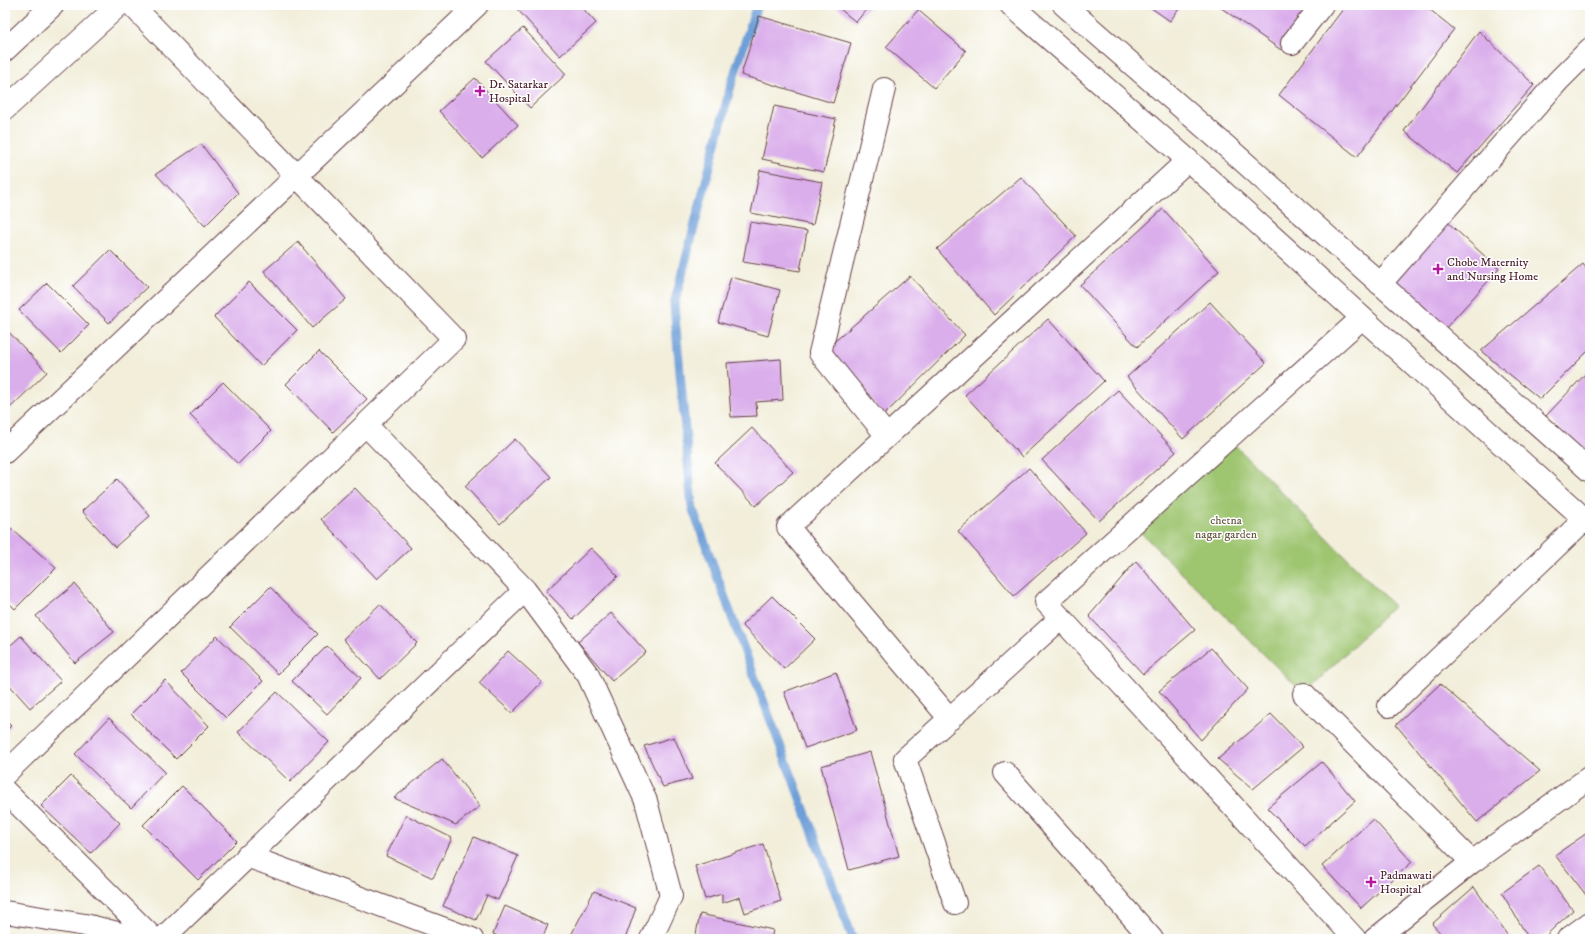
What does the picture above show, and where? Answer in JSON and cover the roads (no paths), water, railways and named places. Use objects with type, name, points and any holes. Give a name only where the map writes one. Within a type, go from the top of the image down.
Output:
[{"type":"street","points":[[5,50],[53,5]]},
{"type":"street","points":[[5,109],[119,5]]},
{"type":"street","points":[[5,774],[454,339],[132,5]]},
{"type":"street","points":[[5,452],[477,5]]},
{"type":"street","points":[[1011,5],[1188,160],[1587,521],[1389,706]]},
{"type":"street","points":[[1064,5],[1229,149],[1590,471]]},
{"type":"street","points":[[1292,43],[1322,5]]},
{"type":"street","points":[[1380,284],[1552,87],[1590,49]]},
{"type":"street","points":[[884,89],[820,353],[888,436]]},
{"type":"street","points":[[950,719],[788,527],[1188,160]]},
{"type":"street","points":[[1355,939],[1046,602],[1362,318]]},
{"type":"street","points":[[366,425],[525,590],[588,675],[646,801],[671,896],[651,939]]},
{"type":"street","points":[[162,939],[525,590]]},
{"type":"street","points":[[955,903],[905,759],[1061,618]]},
{"type":"street","points":[[1304,694],[1472,862]]},
{"type":"street","points":[[1005,773],[1152,939]]},
{"type":"street","points":[[1376,939],[1472,862],[1590,777]]},
{"type":"street","points":[[5,791],[154,939]]},
{"type":"street","points":[[247,856],[472,939]]},
{"type":"street","points":[[5,912],[85,925],[141,939]]},
{"type":"street","points":[[1568,939],[1590,923]]},
{"type":"waterway","points":[[757,5],[731,85],[674,305],[692,507],[853,939]]},
{"type":"place","name":"Dr. Satarkar Hospital","points":[[480,91]]},
{"type":"place","name":"Chobe Maternity and Nursing Home","points":[[1438,269]]},
{"type":"place","name":"Padmawati Hospital","points":[[1371,882]]},
{"type":"park label","name":"chetna nagar garden","points":[[1226,527]]}]
